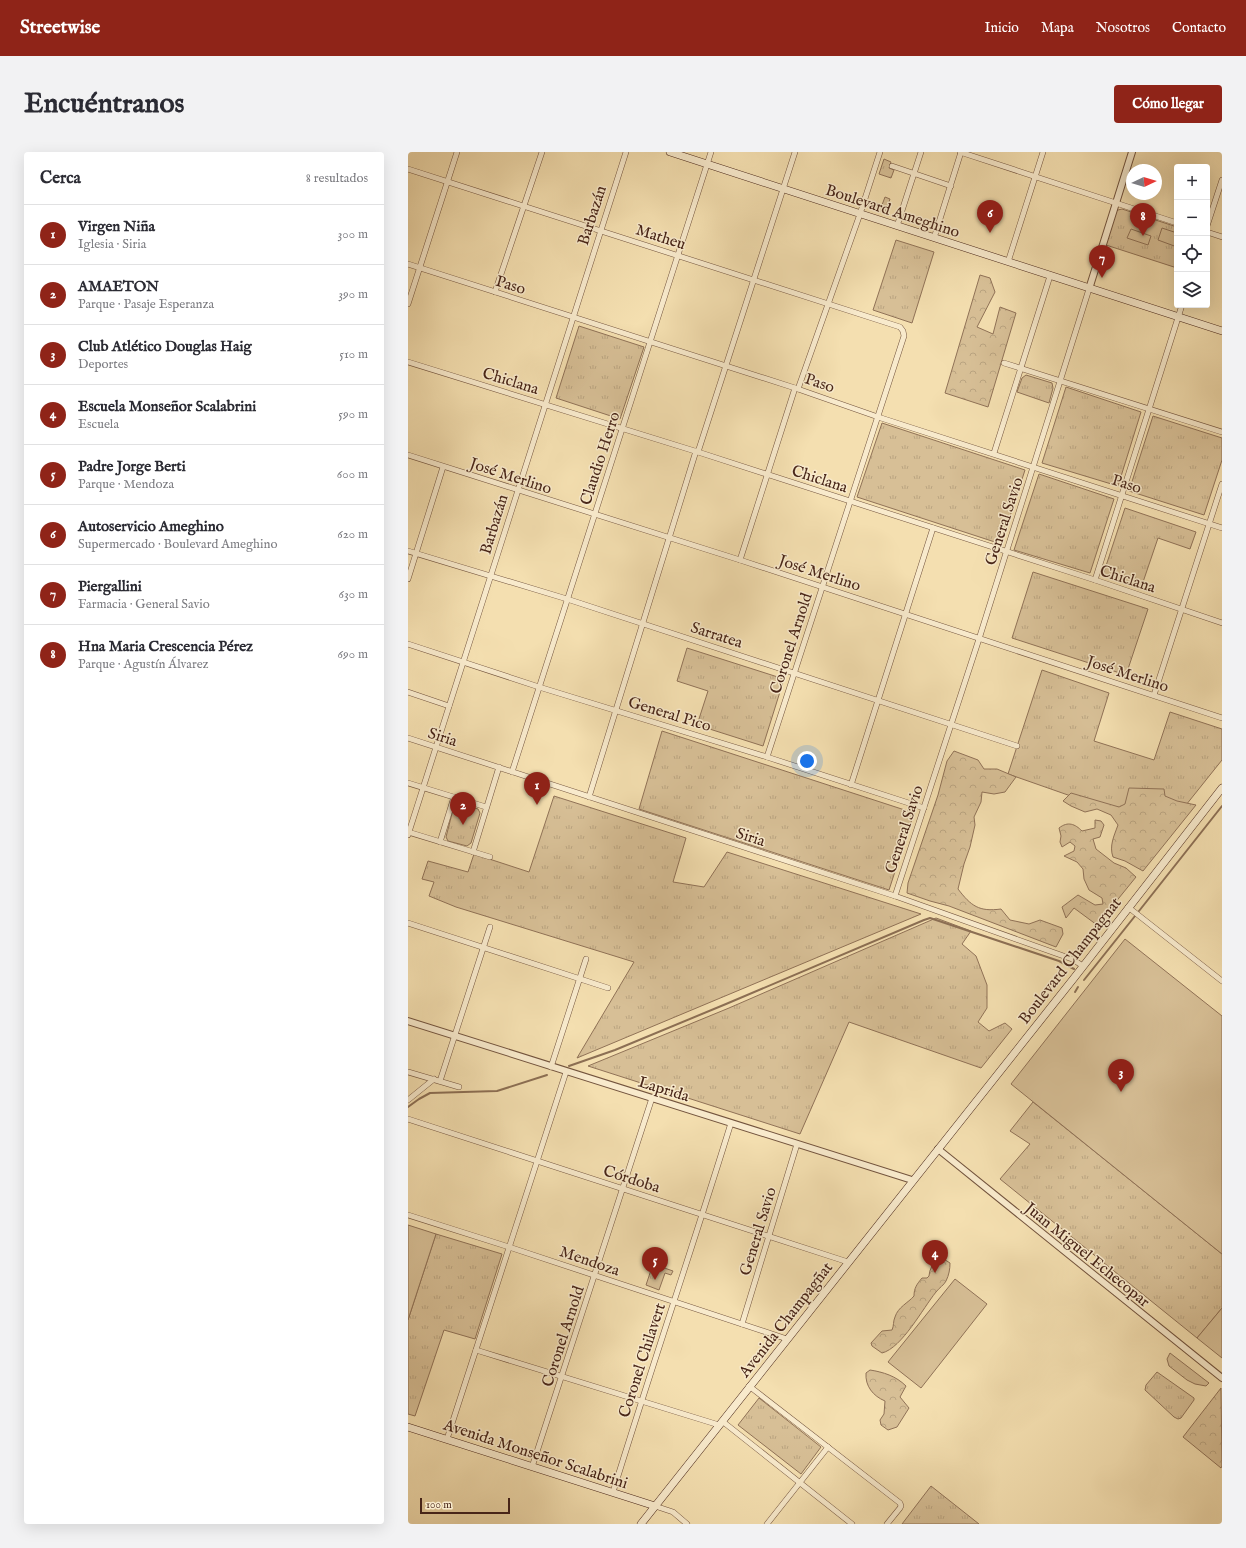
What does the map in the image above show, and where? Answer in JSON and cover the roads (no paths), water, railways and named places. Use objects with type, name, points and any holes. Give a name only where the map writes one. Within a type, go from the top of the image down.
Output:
[{"type":"main road","name":"Boulevard Ameghino","points":[[670,152],[1222,331]]},
{"type":"main road","name":"Boulevard Champagnat","points":[[938,1149],[1222,788]]},
{"type":"main road","name":"Avenida Champagñat","points":[[641,1524],[938,1149]]},
{"type":"main road","name":"Avenida Monseñor Scalabrini","points":[[408,1426],[655,1506]]},
{"type":"street","points":[[408,304],[457,152]]},
{"type":"street","points":[[495,292],[542,152]]},
{"type":"street","name":"Barbazán","points":[[408,833],[626,152]]},
{"type":"street","name":"Claudio Herro","points":[[512,772],[711,152]]},
{"type":"street","points":[[589,797],[668,538],[795,152]]},
{"type":"street","points":[[740,560],[767,474],[860,214],[880,152]]},
{"type":"street","points":[[897,226],[921,152]]},
{"type":"street","points":[[934,238],[961,152],[1174,222]]},
{"type":"street","points":[[1008,262],[1043,152]]},
{"type":"street","name":"General Savio","points":[[895,896],[979,639],[1132,152]]},
{"type":"street","points":[[892,166],[951,186]]},
{"type":"street","name":"Matheu","points":[[408,169],[900,327],[903,331]]},
{"type":"street","points":[[1210,217],[1222,180]]},
{"type":"street","points":[[1210,233],[1222,237]]},
{"type":"street","name":"Paso","points":[[408,264],[797,388],[878,416],[1222,528]]},
{"type":"street","points":[[994,453],[1050,276]]},
{"type":"street","points":[[1094,580],[1181,308]]},
{"type":"street","name":"Coronel Arnold","points":[[767,757],[821,586],[904,336],[903,331]]},
{"type":"street","name":"Chiclana","points":[[408,362],[697,451],[1222,623]]},
{"type":"street","points":[[1004,363],[1222,432]]},
{"type":"street","name":"José Merlino","points":[[408,456],[821,586],[1222,718]]},
{"type":"street","points":[[408,579],[443,467]]},
{"type":"street","points":[[1154,695],[1222,484]]},
{"type":"street","points":[[851,785],[933,528]]},
{"type":"street","name":"Sarratea","points":[[408,551],[567,599],[1017,746]]},
{"type":"street","name":"General Pico","points":[[408,644],[539,687],[767,757],[924,808]]},
{"type":"street","points":[[408,692],[449,706]]},
{"type":"street","name":"Siria","points":[[408,738],[895,896],[1072,960],[1083,966]]},
{"type":"street","points":[[473,852],[498,767]]},
{"type":"street","points":[[408,782],[486,807]]},
{"type":"street","points":[[440,842],[454,797]]},
{"type":"street","points":[[408,833],[490,857]]},
{"type":"street","points":[[1128,907],[1222,981]]},
{"type":"street","points":[[408,922],[608,988]]},
{"type":"street","points":[[440,1081],[490,927]]},
{"type":"street","points":[[551,1067],[586,959]]},
{"type":"street","name":"Laprida","points":[[408,1021],[912,1180]]},
{"type":"street","points":[[408,1072],[459,1087]]},
{"type":"street","points":[[448,1439],[566,1072]]},
{"type":"street","points":[[408,1100],[434,1079]]},
{"type":"street","name":"Coronel Arnold","points":[[532,1467],[652,1098]]},
{"type":"street","name":"Córdoba","points":[[408,1119],[848,1262]]},
{"type":"street","name":"Coronel Chilavert","points":[[613,1492],[641,1400],[703,1214],[731,1123]]},
{"type":"street","name":"General Savio","points":[[742,1324],[797,1144]]},
{"type":"street","name":"Juan Miguel Echecopar","points":[[938,1149],[1222,1378]]},
{"type":"street","name":"Mendoza","points":[[408,1215],[595,1275],[786,1339]]},
{"type":"street","points":[[476,1350],[562,1377],[720,1423],[800,1482],[852,1524]]},
{"type":"street","points":[[749,1386],[900,1503],[901,1506],[887,1524]]},
{"type":"street","points":[[767,1524],[828,1447]]},
{"type":"street","points":[[655,1506],[672,1512],[687,1524]]},
{"type":"waterway","points":[[1139,911],[1222,806]]},
{"type":"waterway","points":[[1084,980],[1135,916]]},
{"type":"waterway","points":[[569,1066],[615,1050],[930,918],[1059,961],[1074,969]]},
{"type":"waterway","points":[[1075,992],[1078,987]]},
{"type":"waterway","points":[[408,1107],[430,1093],[497,1091],[547,1075]]},
{"type":"place","name":"Autoservicio Ameghino","points":[[990,233]]},
{"type":"place","name":"Hna Maria Crescencia Pérez","points":[[1143,236]]},
{"type":"place","name":"Piergallini","points":[[1102,278]]},
{"type":"place","name":"Virgen Niña","points":[[537,805]]},
{"type":"place","name":"AMAETON","points":[[463,825]]},
{"type":"place","name":"Club Atlético Douglas Haig","points":[[1121,1092]]},
{"type":"place","name":"Escuela Monseñor Scalabrini","points":[[935,1273]]},
{"type":"place","name":"Padre Jorge Berti","points":[[655,1280]]}]
